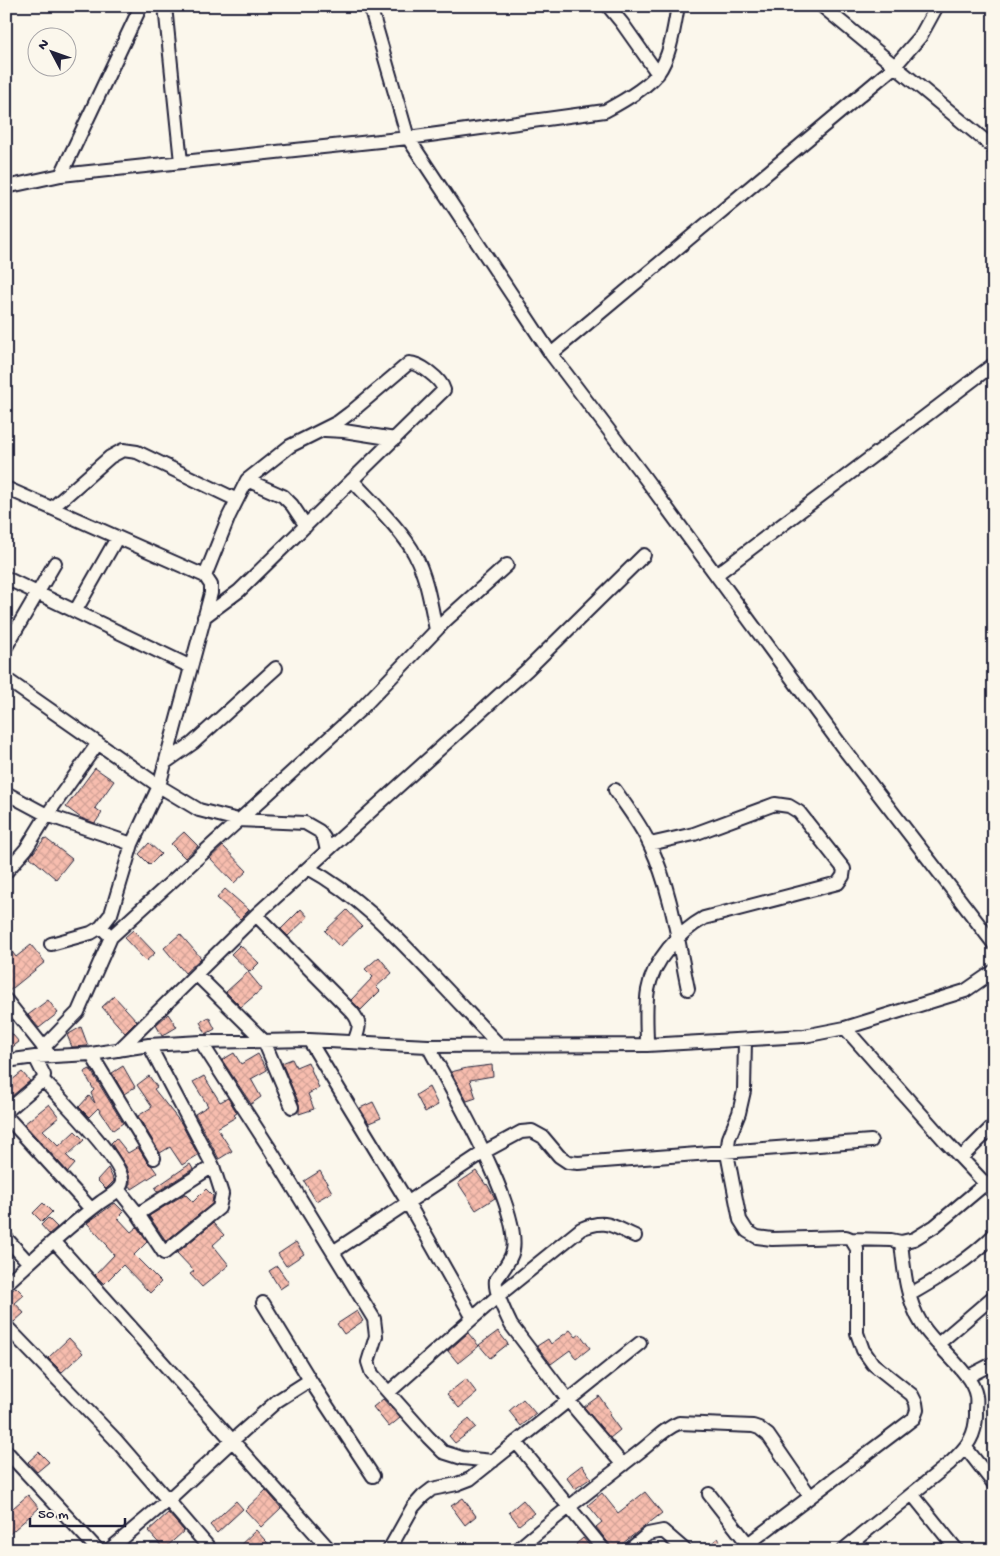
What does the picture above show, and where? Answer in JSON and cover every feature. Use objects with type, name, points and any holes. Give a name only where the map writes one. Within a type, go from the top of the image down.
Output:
[{"type":"street","points":[[60,175],[140,6]]},
{"type":"street","points":[[165,6],[181,162]]},
{"type":"street","points":[[370,6],[408,138],[551,354],[840,744],[994,944]]},
{"type":"street","points":[[608,6],[658,74]]},
{"type":"street","points":[[6,187],[60,175],[408,138],[605,111],[632,96],[658,74],[667,54],[678,6]]},
{"type":"street","points":[[822,6],[994,148]]},
{"type":"street","points":[[551,354],[894,67],[920,37],[937,6]]},
{"type":"street","points":[[204,617],[240,591],[444,390],[442,383],[414,363],[409,363],[338,422],[290,446],[247,480],[218,541],[205,576]]},
{"type":"street","points":[[716,575],[994,364]]},
{"type":"street","points":[[320,430],[344,431],[395,438]]},
{"type":"street","points":[[52,508],[110,457],[123,450],[137,452],[237,500]]},
{"type":"street","points":[[247,480],[283,496],[292,505],[306,526]]},
{"type":"street","points":[[352,480],[404,538],[414,554],[422,572],[436,630]]},
{"type":"street","points":[[6,488],[205,576],[211,585],[211,593],[160,786],[132,844],[110,914],[101,927],[91,933],[51,944]]},
{"type":"street","points":[[76,610],[117,538]]},
{"type":"street","points":[[120,1050],[256,916],[528,669],[644,555]]},
{"type":"street","points":[[6,647],[55,563]]},
{"type":"street","points":[[43,1054],[78,1012],[110,936],[180,875],[361,709],[436,630],[506,566]]},
{"type":"street","points":[[6,578],[76,610],[191,668]]},
{"type":"street","points":[[166,762],[193,743],[276,668]]},
{"type":"street","points":[[6,679],[160,786],[199,810],[238,820],[305,823],[319,832],[324,838],[327,851]]},
{"type":"street","points":[[6,872],[26,849],[47,815],[98,743]]},
{"type":"street","points":[[615,790],[650,844],[662,876],[688,989]]},
{"type":"street","points":[[6,793],[47,815],[132,844]]},
{"type":"street","points":[[647,1045],[648,990],[658,963],[677,938],[690,926],[704,918],[838,883],[843,876],[844,869],[799,812],[789,806],[775,804],[694,834],[650,844]]},
{"type":"street","points":[[308,868],[343,888],[369,910],[500,1046]]},
{"type":"street","points":[[256,916],[358,1019],[359,1027],[354,1042]]},
{"type":"street","points":[[101,927],[110,936]]},
{"type":"street","points":[[6,1061],[43,1054],[90,1054],[149,1045],[201,1042],[308,1040],[428,1046],[647,1045],[804,1036],[845,1028],[965,991],[994,971]]},
{"type":"street","points":[[197,975],[264,1041],[292,1107]]},
{"type":"street","points":[[6,1000],[43,1054],[44,1075],[43,1080],[6,1112]]},
{"type":"street","points":[[745,1040],[744,1091],[739,1112],[729,1138],[727,1153],[740,1220],[747,1231],[757,1236],[772,1239],[846,1237],[851,1239],[901,1242],[914,1239],[989,1189],[845,1028]]},
{"type":"street","points":[[308,1040],[408,1203],[473,1318]]},
{"type":"street","points":[[201,1042],[334,1252],[374,1319],[376,1336],[368,1362],[372,1374],[443,1452],[462,1458],[493,1461]]},
{"type":"street","points":[[118,1189],[138,1214],[164,1253],[219,1208],[222,1194],[212,1166],[149,1045]]},
{"type":"street","points":[[428,1046],[484,1152],[504,1198],[513,1236],[513,1252],[496,1280],[495,1285],[504,1311],[511,1325],[568,1400],[623,1465]]},
{"type":"street","points":[[90,1054],[154,1158]]},
{"type":"street","points":[[6,1284],[123,1183],[121,1174],[94,1135],[43,1080]]},
{"type":"street","points":[[6,1116],[91,1209]]},
{"type":"street","points":[[961,1158],[992,1129]]},
{"type":"street","points":[[334,1252],[484,1152],[521,1132],[532,1131],[543,1137],[559,1156],[568,1162],[578,1163],[871,1141]]},
{"type":"street","points":[[138,1214],[212,1166]]},
{"type":"street","points":[[389,1392],[499,1295],[581,1229],[605,1222],[635,1236]]},
{"type":"street","points":[[909,1295],[944,1275],[983,1246],[994,1235]]},
{"type":"street","points":[[6,1238],[30,1263]]},
{"type":"street","points":[[709,1494],[744,1547],[914,1418],[917,1410],[912,1394],[873,1364],[863,1350],[857,1333],[857,1249],[851,1239]]},
{"type":"street","points":[[54,1241],[167,1370],[233,1440],[330,1550]]},
{"type":"street","points":[[843,1550],[950,1463],[966,1448],[974,1435],[976,1394],[967,1377],[921,1325],[909,1295],[901,1242]]},
{"type":"street","points":[[938,1344],[994,1296]]},
{"type":"street","points":[[263,1303],[310,1380],[373,1476]]},
{"type":"street","points":[[6,1326],[115,1439],[211,1550]]},
{"type":"street","points":[[389,1550],[413,1507],[423,1496],[432,1489],[470,1479],[640,1343]]},
{"type":"street","points":[[967,1377],[994,1363]]},
{"type":"street","points":[[109,1550],[168,1500],[277,1401],[310,1380]]},
{"type":"street","points":[[517,1550],[568,1506],[671,1426],[679,1423],[752,1426],[760,1428],[768,1435],[810,1496]]},
{"type":"street","points":[[516,1442],[604,1550]]},
{"type":"street","points":[[966,1448],[994,1484]]},
{"type":"street","points":[[6,1451],[98,1550]]},
{"type":"street","points":[[912,1494],[957,1550]]},
{"type":"street","points":[[629,1550],[648,1534],[663,1531],[685,1550]]},
{"type":"building","points":[[95,768],[114,781],[95,808],[102,813],[95,823],[81,818],[66,807]]},
{"type":"building","points":[[184,832],[198,846],[185,858],[171,844]]},
{"type":"building","points":[[45,838],[72,859],[56,879],[30,857]]},
{"type":"building","points":[[149,843],[161,854],[150,865],[139,854]]},
{"type":"building","points":[[223,846],[247,871],[234,883],[210,858]]},
{"type":"building","points":[[225,889],[249,910],[240,919],[217,898]]},
{"type":"building","points":[[301,909],[308,917],[288,936],[281,929]]},
{"type":"building","points":[[347,910],[362,926],[340,947],[325,931]]},
{"type":"building","points":[[133,930],[155,953],[146,961],[124,938]]},
{"type":"building","points":[[180,934],[201,958],[185,973],[164,948]]},
{"type":"building","points":[[6,944],[16,957],[31,945],[45,962],[8,992],[6,992]]},
{"type":"building","points":[[240,945],[259,963],[250,972],[231,954]]},
{"type":"building","points":[[379,957],[392,973],[376,987],[380,991],[361,1010],[351,1000],[373,977],[365,969]]},
{"type":"building","points":[[248,972],[262,989],[241,1007],[226,992]]},
{"type":"building","points":[[114,996],[137,1021],[125,1033],[102,1007]]},
{"type":"building","points":[[48,1000],[58,1013],[39,1028],[28,1015]]},
{"type":"building","points":[[168,1014],[177,1027],[162,1036],[156,1025]]},
{"type":"building","points":[[209,1017],[215,1029],[206,1034],[200,1022]]},
{"type":"building","points":[[6,1027],[19,1042],[6,1052]]},
{"type":"building","points":[[81,1027],[88,1046],[72,1047],[67,1035]]},
{"type":"building","points":[[234,1053],[241,1064],[258,1054],[267,1070],[251,1079],[261,1097],[251,1104],[222,1060]]},
{"type":"building","points":[[292,1059],[296,1067],[308,1062],[319,1088],[308,1094],[314,1109],[299,1114],[299,1104],[282,1063]]},
{"type":"building","points":[[492,1065],[493,1076],[470,1080],[476,1098],[467,1101],[451,1072]]},
{"type":"building","points":[[123,1066],[135,1087],[124,1094],[112,1073]]},
{"type":"building","points":[[90,1069],[123,1123],[113,1130],[98,1108],[89,1117],[79,1107],[89,1096],[95,1103],[91,1093],[94,1090],[84,1072]]},
{"type":"building","points":[[22,1072],[30,1081],[6,1101],[6,1085]]},
{"type":"building","points":[[149,1076],[157,1087],[154,1089],[181,1123],[198,1155],[182,1165],[170,1147],[160,1153],[138,1116],[152,1107],[137,1085]]},
{"type":"building","points":[[204,1076],[220,1102],[228,1098],[237,1113],[234,1115],[236,1117],[217,1128],[232,1151],[219,1159],[195,1114],[208,1106],[193,1082]]},
{"type":"building","points":[[429,1087],[438,1105],[425,1112],[416,1095]]},
{"type":"building","points":[[373,1102],[381,1118],[369,1123],[360,1108]]},
{"type":"building","points":[[49,1104],[59,1117],[43,1130],[59,1146],[75,1131],[84,1140],[67,1156],[75,1164],[68,1172],[24,1124]]},
{"type":"building","points":[[116,1138],[128,1153],[138,1147],[147,1162],[157,1173],[132,1189],[127,1168],[111,1143]]},
{"type":"building","points":[[190,1164],[193,1169],[157,1192],[155,1188]]},
{"type":"building","points":[[108,1168],[114,1181],[106,1189],[97,1180]]},
{"type":"building","points":[[320,1171],[332,1192],[316,1201],[304,1181]]},
{"type":"building","points":[[476,1171],[487,1184],[495,1198],[476,1210],[458,1183]]},
{"type":"building","points":[[206,1189],[213,1196],[212,1204],[166,1241],[149,1216],[185,1194],[193,1202]]},
{"type":"building","points":[[43,1203],[52,1212],[42,1222],[33,1213]]},
{"type":"building","points":[[115,1203],[124,1212],[118,1218],[131,1232],[137,1227],[147,1242],[134,1255],[161,1282],[150,1293],[123,1265],[104,1284],[95,1275],[114,1255],[87,1223]]},
{"type":"building","points":[[48,1218],[57,1227],[49,1234],[41,1225]]},
{"type":"building","points":[[213,1223],[224,1235],[213,1245],[229,1265],[202,1287],[190,1274],[194,1271],[177,1253]]},
{"type":"building","points":[[296,1242],[304,1254],[286,1266],[278,1254]]},
{"type":"building","points":[[277,1266],[289,1283],[280,1289],[269,1271]]},
{"type":"building","points":[[16,1287],[24,1295],[15,1303],[24,1313],[14,1322],[6,1315],[6,1294]]},
{"type":"building","points":[[357,1311],[363,1321],[344,1334],[337,1324]]},
{"type":"building","points":[[570,1330],[576,1337],[580,1334],[590,1348],[576,1359],[570,1350],[551,1364],[537,1346],[548,1339],[551,1344]]},
{"type":"building","points":[[498,1331],[508,1344],[490,1358],[479,1345]]},
{"type":"building","points":[[468,1333],[479,1346],[458,1363],[448,1351]]},
{"type":"building","points":[[69,1338],[83,1353],[62,1372],[48,1358]]},
{"type":"building","points":[[466,1379],[477,1393],[459,1408],[447,1394]]},
{"type":"building","points":[[599,1396],[620,1430],[610,1438],[584,1407]]},
{"type":"building","points":[[383,1399],[400,1418],[389,1427],[373,1407]]},
{"type":"building","points":[[523,1399],[536,1414],[521,1426],[509,1411]]},
{"type":"building","points":[[469,1419],[476,1427],[455,1443],[449,1436]]},
{"type":"building","points":[[39,1452],[49,1462],[37,1472],[28,1462]]},
{"type":"building","points":[[582,1465],[591,1478],[575,1489],[566,1477]]},
{"type":"building","points":[[266,1490],[281,1508],[261,1527],[245,1510]]},
{"type":"building","points":[[645,1492],[662,1513],[612,1550],[596,1527],[602,1522],[588,1505],[602,1493],[618,1513]]},
{"type":"building","points":[[28,1495],[39,1508],[6,1537],[6,1514]]},
{"type":"building","points":[[463,1498],[476,1516],[465,1525],[451,1506]]},
{"type":"building","points":[[523,1500],[534,1513],[519,1525],[509,1512]]},
{"type":"building","points":[[236,1501],[243,1509],[217,1533],[210,1525]]},
{"type":"building","points":[[168,1513],[184,1531],[164,1549],[148,1531]]},
{"type":"building","points":[[256,1530],[274,1550],[235,1550]]},
{"type":"building","points":[[583,1538],[593,1550],[580,1550],[576,1544]]},
{"type":"building","points":[[718,1538],[726,1550],[703,1550]]}]
